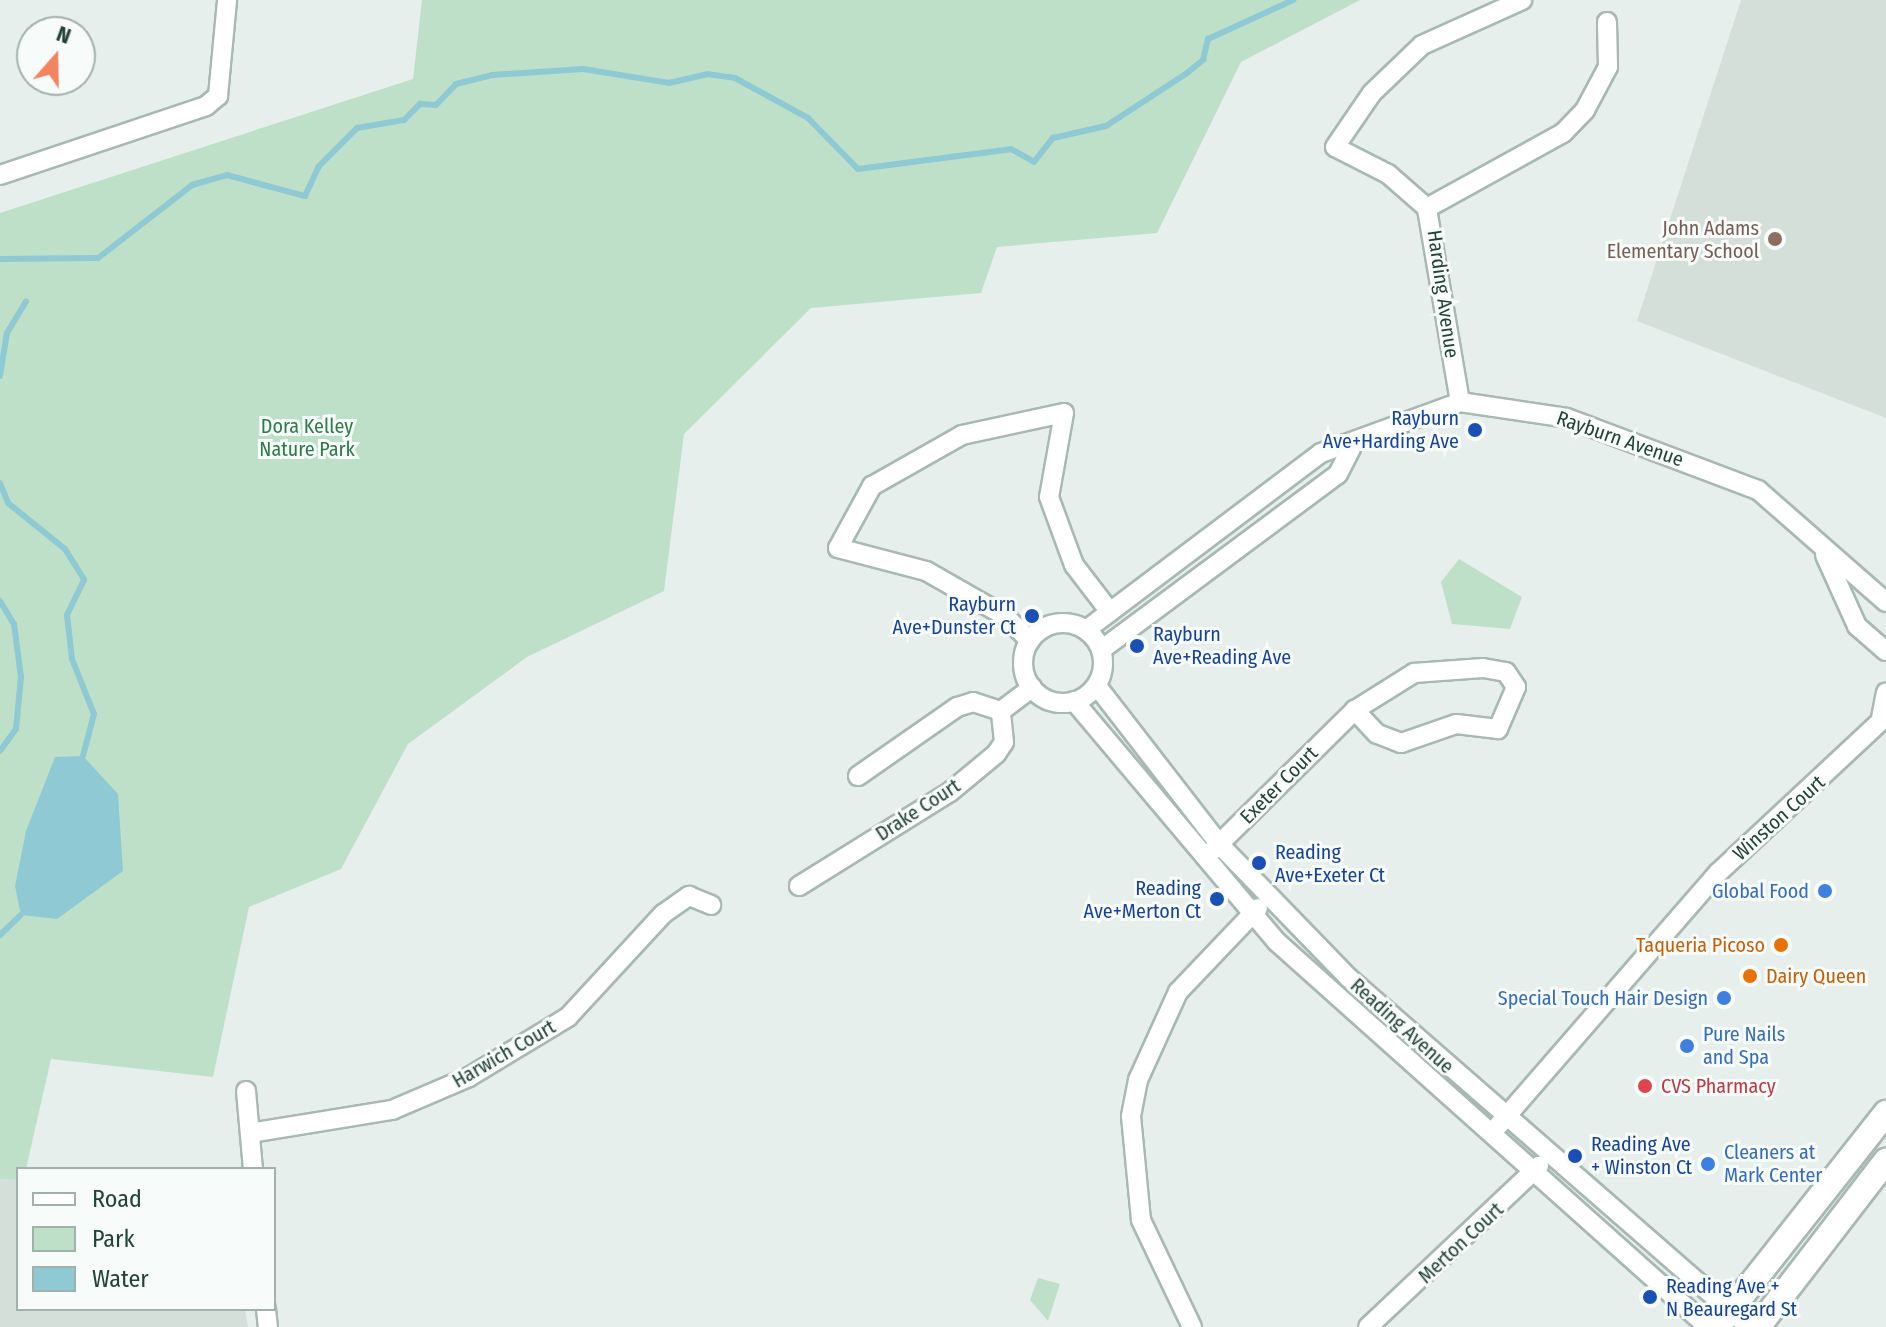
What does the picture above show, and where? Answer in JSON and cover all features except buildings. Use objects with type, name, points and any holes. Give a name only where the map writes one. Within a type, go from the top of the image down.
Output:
[{"type":"main road","points":[[1724,1319],[1886,1113]]},
{"type":"main road","points":[[1758,1327],[1886,1161]]},
{"type":"street","points":[[0,175],[190,116],[218,96],[227,0]]},
{"type":"street","name":"Harding Avenue","points":[[1460,402],[1427,208],[1388,174],[1335,147],[1372,93],[1422,45],[1522,0]]},
{"type":"street","points":[[1427,208],[1563,133],[1585,110],[1608,67],[1607,22]]},
{"type":"street","points":[[1086,630],[1101,650],[1097,686],[1074,701],[1053,702],[1032,688],[1023,665],[1030,641],[1050,626],[1086,630],[1321,453],[1351,448],[1460,402]]},
{"type":"street","name":"Rayburn Avenue","points":[[1460,402],[1567,418],[1733,479],[1790,513],[1822,549],[1886,602]]},
{"type":"street","points":[[1030,641],[1005,616],[926,571],[838,548],[872,486],[962,435],[1064,413],[1049,497],[1074,565],[1110,612]]},
{"type":"street","points":[[1101,650],[1338,474],[1351,448]]},
{"type":"street","name":"Rayburn Avenue","points":[[1822,549],[1857,626],[1886,651]]},
{"type":"street","name":"Exeter Court","points":[[1202,860],[1355,710],[1414,673],[1483,668],[1506,672],[1516,687],[1498,729],[1456,724],[1401,743],[1377,734],[1355,710]]},
{"type":"street","name":"Reading Avenue","points":[[1097,686],[1219,844],[1269,897],[1724,1319],[1749,1327]]},
{"type":"street","points":[[858,776],[957,707],[973,702],[1001,711],[1032,688]]},
{"type":"street","name":"Winston Court","points":[[1489,1136],[1719,872],[1788,815],[1883,717],[1886,692]]},
{"type":"street","name":"Reading Avenue","points":[[1074,701],[1202,860],[1251,915],[1489,1136],[1708,1327]]},
{"type":"street","name":"Drake Court","points":[[799,886],[950,792],[996,754],[1004,742],[1001,711]]},
{"type":"street","name":"Harwich Court","points":[[250,1133],[392,1110],[469,1077],[568,1017],[676,905],[689,896],[711,905]]},
{"type":"street","points":[[1192,1327],[1141,1220],[1131,1116],[1138,1080],[1178,992],[1269,897]]},
{"type":"street","points":[[246,1091],[253,1167]]},
{"type":"street","name":"Merton Court","points":[[1368,1327],[1533,1174],[1548,1155]]},
{"type":"shaded area","name":"John Adams Elementary School","points":[[1741,0],[1886,0],[1886,418],[1637,321]]},
{"type":"shaded area","points":[[0,1179],[16,1180],[16,1311],[245,1311],[248,1327],[0,1327]]},
{"type":"green space","name":"Dora Kelley Nature Park","points":[[422,0],[1360,0],[1241,62],[1157,233],[997,247],[981,293],[811,308],[684,434],[664,591],[527,657],[408,744],[341,869],[249,907],[213,1077],[51,1059],[26,1167],[16,1167],[16,1180],[0,1179],[0,213],[413,79]]},
{"type":"green space","points":[[1459,559],[1522,597],[1510,629],[1452,624],[1441,582]]},
{"type":"green space","points":[[1038,1278],[1060,1284],[1048,1321],[1030,1300]]},
{"type":"water","points":[[83,756],[118,794],[123,871],[57,919],[21,915],[15,886],[26,831],[55,757]]},
{"type":"waterway","points":[[0,259],[98,258],[192,185],[227,175],[305,196],[319,166],[357,128],[404,120],[420,104],[436,105],[456,84],[492,75],[583,69],[669,83],[707,74],[735,78],[808,118],[858,169],[1011,149],[1034,162],[1053,138],[1106,126],[1187,73],[1203,60],[1208,39],[1293,0]]},
{"type":"waterway","points":[[0,376],[7,333],[26,301]]},
{"type":"waterway","points":[[0,483],[8,503],[65,549],[84,580],[67,615],[72,659],[94,714],[83,756]]},
{"type":"waterway","points":[[0,601],[14,624],[21,677],[16,729],[0,751]]},
{"type":"waterway","points":[[0,935],[21,915]]},
{"type":"place","name":"John Adams Elementary School","points":[[1775,239]]},
{"type":"place","name":"Rayburn Ave+Harding Ave","points":[[1475,430]]},
{"type":"place","name":"Rayburn Ave+Dunster Ct","points":[[1032,616]]},
{"type":"place","name":"Rayburn Ave+Reading Ave","points":[[1137,646]]},
{"type":"place","name":"Reading Ave+Exeter Ct","points":[[1259,863]]},
{"type":"place","name":"Global Food","points":[[1825,891]]},
{"type":"place","name":"Reading Ave+Merton Ct","points":[[1217,899]]},
{"type":"place","name":"Taqueria Picoso","points":[[1781,945]]},
{"type":"place","name":"Dairy Queen","points":[[1750,976]]},
{"type":"place","name":"Special Touch Hair Design","points":[[1724,998]]},
{"type":"place","name":"Pure Nails and Spa","points":[[1687,1046]]},
{"type":"place","name":"CVS Pharmacy","points":[[1645,1086]]},
{"type":"place","name":"Reading Ave + Winston Ct","points":[[1575,1156]]},
{"type":"place","name":"Cleaners at Mark Center","points":[[1708,1164]]},
{"type":"place","name":"Reading Ave + N Beauregard St","points":[[1650,1297]]}]
